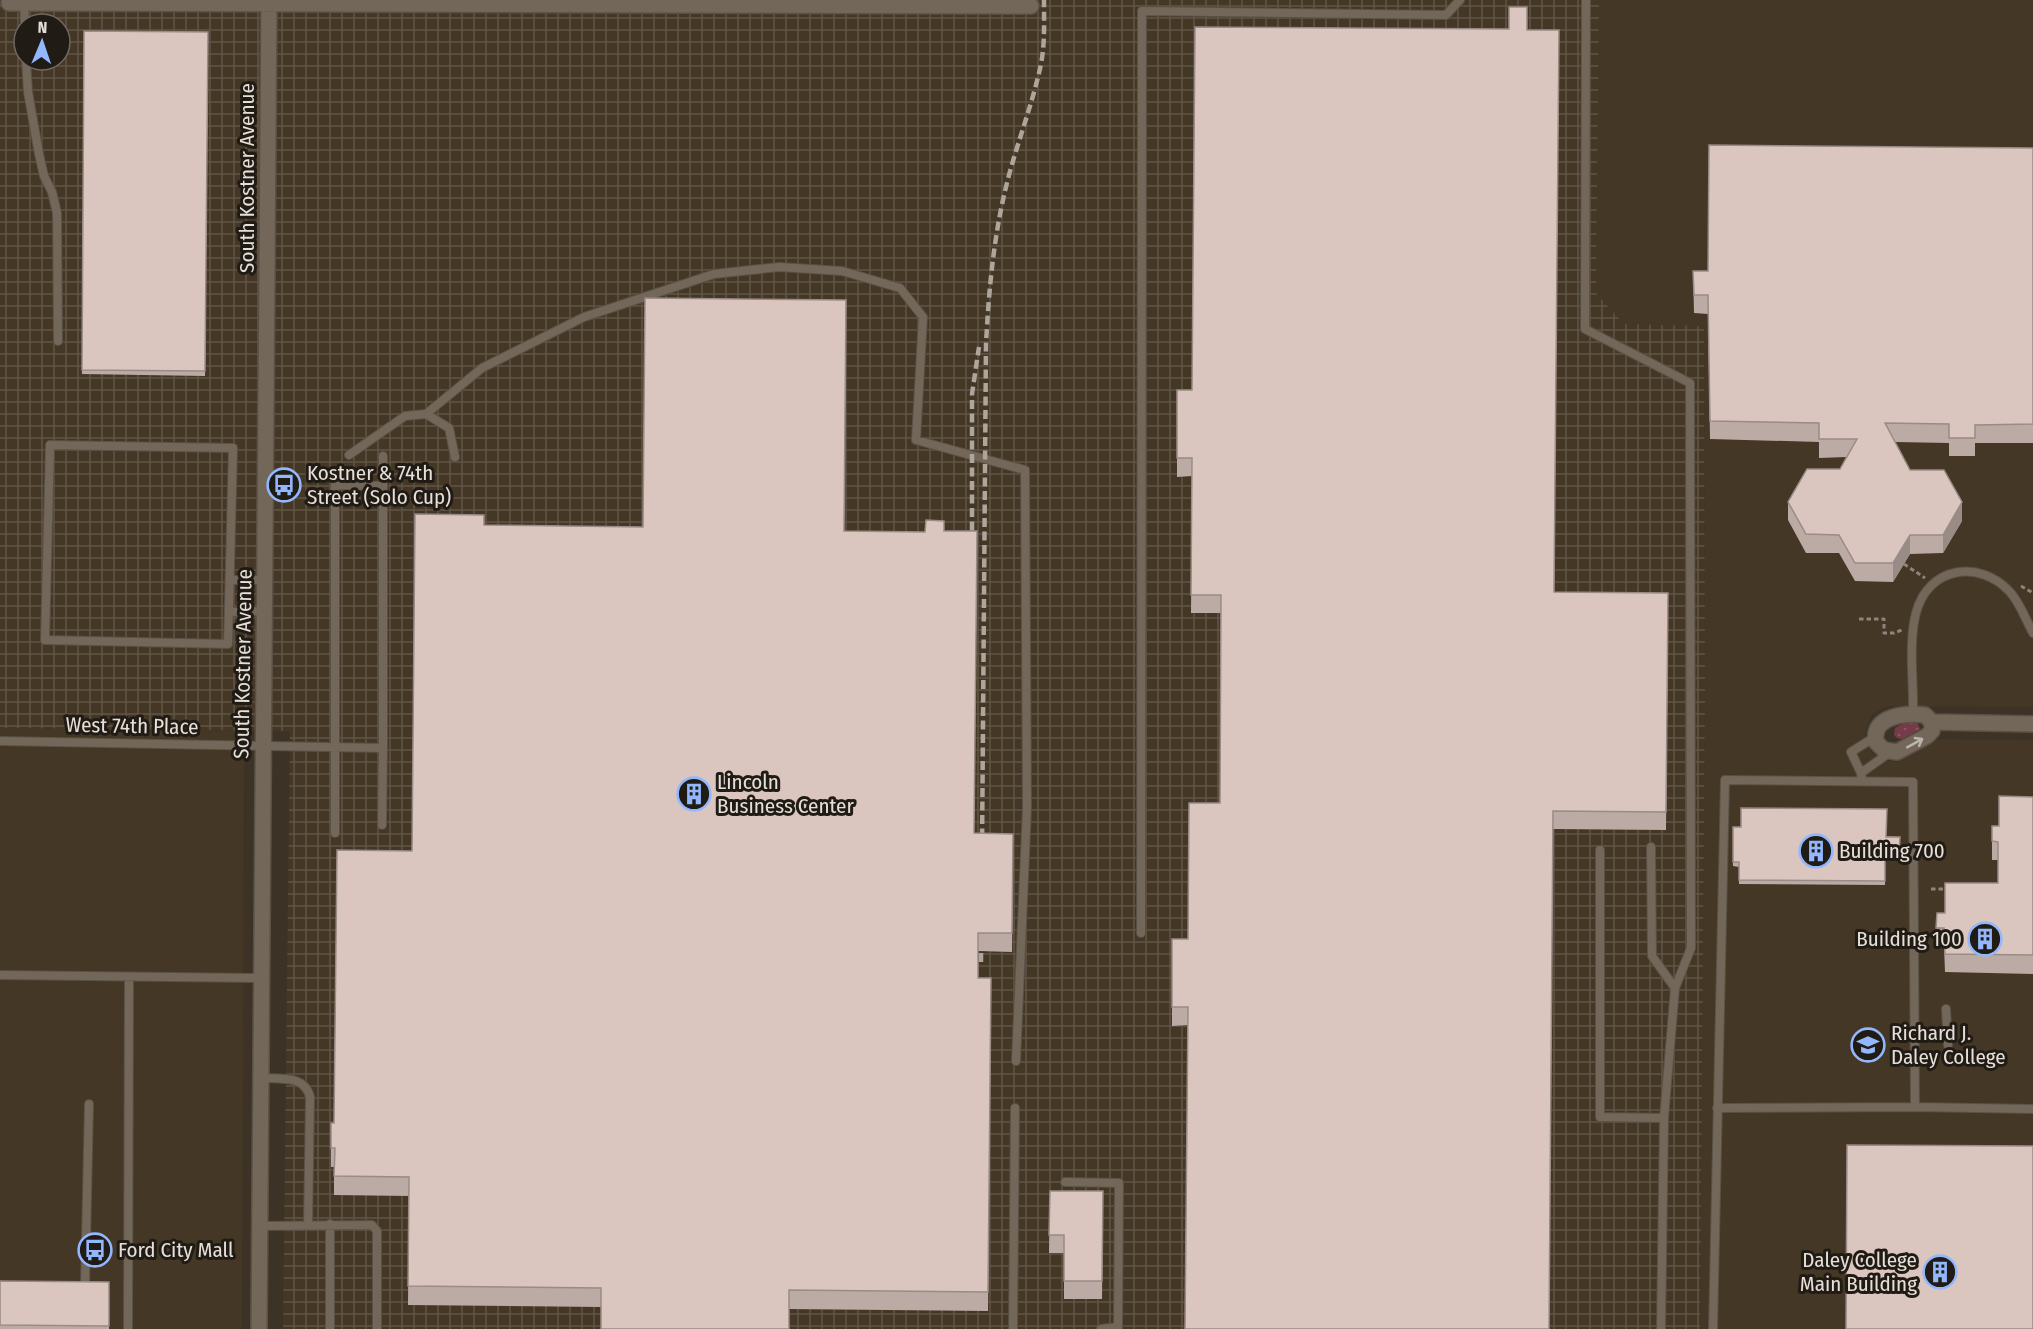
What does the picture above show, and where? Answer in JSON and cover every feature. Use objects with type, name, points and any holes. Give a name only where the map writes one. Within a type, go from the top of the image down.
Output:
[{"type":"street","name":"South Kostner Avenue","points":[[259,1329],[269,2]]},
{"type":"street","points":[[11,3],[947,3],[1031,6]]},
{"type":"street","points":[[1932,722],[1932,731],[1927,736],[1897,752],[1889,753],[1878,745],[1875,737],[1880,725],[1885,720],[1896,716],[1925,715],[1932,722],[2033,724]]},
{"type":"lane","points":[[1141,933],[1142,11],[1446,15],[1460,0]]},
{"type":"lane","points":[[1586,0],[1585,329],[1690,383],[1690,948],[1675,988],[1664,1118],[1661,1329]]},
{"type":"lane","points":[[27,72],[39,154],[57,213],[58,341]]},
{"type":"lane","points":[[350,455],[405,416],[426,414],[482,368],[564,327],[584,318],[714,274],[779,267],[842,271],[900,288],[923,317],[916,440],[1025,470],[1027,808],[1016,1061]]},
{"type":"lane","points":[[426,414],[449,428],[455,457]]},
{"type":"lane","points":[[50,445],[233,448],[229,612],[228,644],[45,640],[50,445]]},
{"type":"lane","points":[[382,825],[383,456]]},
{"type":"lane","points":[[335,833],[335,485],[383,486]]},
{"type":"lane","points":[[1913,715],[1913,643],[1916,614],[1924,593],[1941,577],[1958,572],[1979,572],[1993,578],[2011,593],[2033,633]]},
{"type":"lane","points":[[230,580],[265,580]]},
{"type":"lane","points":[[229,612],[265,611]]},
{"type":"lane","points":[[1861,777],[1851,752],[1875,737]]},
{"type":"lane","name":"West 74th Place","points":[[0,741],[383,748]]},
{"type":"lane","points":[[1861,777],[1889,753]]},
{"type":"lane","points":[[1713,1329],[1725,780],[1861,777],[1913,782],[1915,1107]]},
{"type":"lane","points":[[1651,847],[1652,956],[1675,988]]},
{"type":"lane","points":[[1600,850],[1600,1117],[1664,1118]]},
{"type":"lane","points":[[0,975],[261,978]]},
{"type":"lane","points":[[128,1329],[129,977]]},
{"type":"lane","points":[[1946,1009],[1948,1045]]},
{"type":"lane","points":[[261,1078],[293,1080],[300,1082],[308,1090],[310,1097],[308,1225]]},
{"type":"lane","points":[[85,1286],[89,1104]]},
{"type":"lane","points":[[1012,1329],[1015,1108]]},
{"type":"lane","points":[[1717,1108],[2033,1109]]},
{"type":"lane","points":[[1065,1182],[1119,1184],[1118,1327],[1101,1329]]},
{"type":"lane","points":[[330,1224],[330,1329]]},
{"type":"lane","points":[[260,1226],[372,1225],[377,1231],[377,1329]]},
{"type":"path","points":[[1904,564],[1925,578]]},
{"type":"path","points":[[1931,889],[1954,889]]},
{"type":"shaded area","points":[[0,0],[1599,0],[1596,293],[1624,324],[1704,326],[1705,695],[1700,1329],[283,1329],[290,731],[0,728]]},
{"type":"shaded area","points":[[1599,0],[2033,0],[2033,707],[1888,706],[1872,714],[1865,733],[1869,749],[1876,756],[1897,762],[1933,739],[2033,740],[2033,1329],[1700,1329],[1705,695],[1704,327],[1624,324],[1596,293]]},
{"type":"shaded area","points":[[1906,722],[1917,722],[1920,729],[1902,739],[1897,738],[1894,735],[1895,728]]},
{"type":"shaded area","name":"Ford City Mall","points":[[0,728],[244,731],[242,1329],[0,1329]]},
{"type":"building","points":[[1509,7],[1527,7],[1527,30],[1559,30],[1554,592],[1668,593],[1666,812],[1553,811],[1549,1329],[1185,1329],[1188,1007],[1172,1007],[1172,939],[1188,939],[1189,803],[1220,803],[1221,595],[1191,595],[1192,458],[1177,458],[1177,390],[1192,390],[1195,27],[1509,29]]},
{"type":"building","points":[[84,31],[208,32],[205,371],[82,370]]},
{"type":"building","points":[[1709,145],[2033,148],[2033,424],[1975,425],[1975,438],[1949,438],[1949,424],[1885,423],[1910,470],[1944,470],[1962,502],[1943,535],[1910,535],[1893,563],[1855,563],[1839,535],[1806,534],[1788,502],[1807,469],[1840,469],[1857,439],[1819,439],[1819,423],[1710,421],[1708,295],[1694,295],[1693,271],[1708,271]]},
{"type":"building","name":"Lincoln Business Center","points":[[645,298],[846,300],[844,531],[925,532],[926,520],[944,521],[944,531],[977,531],[974,833],[1013,834],[1012,933],[978,933],[978,978],[991,978],[988,1292],[789,1290],[789,1329],[601,1329],[601,1288],[408,1286],[409,1177],[334,1176],[335,1148],[331,1148],[331,1123],[334,1123],[337,850],[412,851],[415,514],[484,515],[484,525],[643,527]]},
{"type":"building","points":[[1999,796],[2033,797],[2033,955],[1945,954],[1944,928],[1936,928],[1937,913],[1945,913],[1945,883],[1998,883],[1998,842],[1992,841],[1992,826],[1999,826]]},
{"type":"building","name":"Building 700","points":[[1741,808],[1887,809],[1886,837],[1900,837],[1899,855],[1885,855],[1885,881],[1739,880],[1739,862],[1733,862],[1733,827],[1741,827]]},
{"type":"building","name":"Daley College Main Building","points":[[1847,1145],[2033,1146],[2033,1329],[1846,1329]]},
{"type":"building","points":[[1050,1191],[1103,1191],[1102,1281],[1064,1281],[1064,1235],[1049,1235]]},
{"type":"building","points":[[0,1281],[109,1282],[109,1326],[0,1325]]},
{"type":"railway","points":[[982,851],[986,344],[989,301],[993,259],[1004,196],[1041,64],[1044,40],[1044,0]]},
{"type":"railway","points":[[972,544],[972,394],[979,347]]},
{"type":"railway","points":[[981,935],[981,962]]},
{"type":"place","name":"Kostner & 74th Street (Solo Cup)","points":[[284,485]]},
{"type":"place","name":"Lincoln Business Center","points":[[694,794]]},
{"type":"place","name":"Building 700","points":[[1816,851]]},
{"type":"place","name":"Building 100","points":[[1985,939]]},
{"type":"place","name":"Richard J. Daley College","points":[[1868,1045]]},
{"type":"place","name":"Ford City Mall","points":[[95,1250]]},
{"type":"place","name":"Daley College Main Building","points":[[1940,1272]]}]
